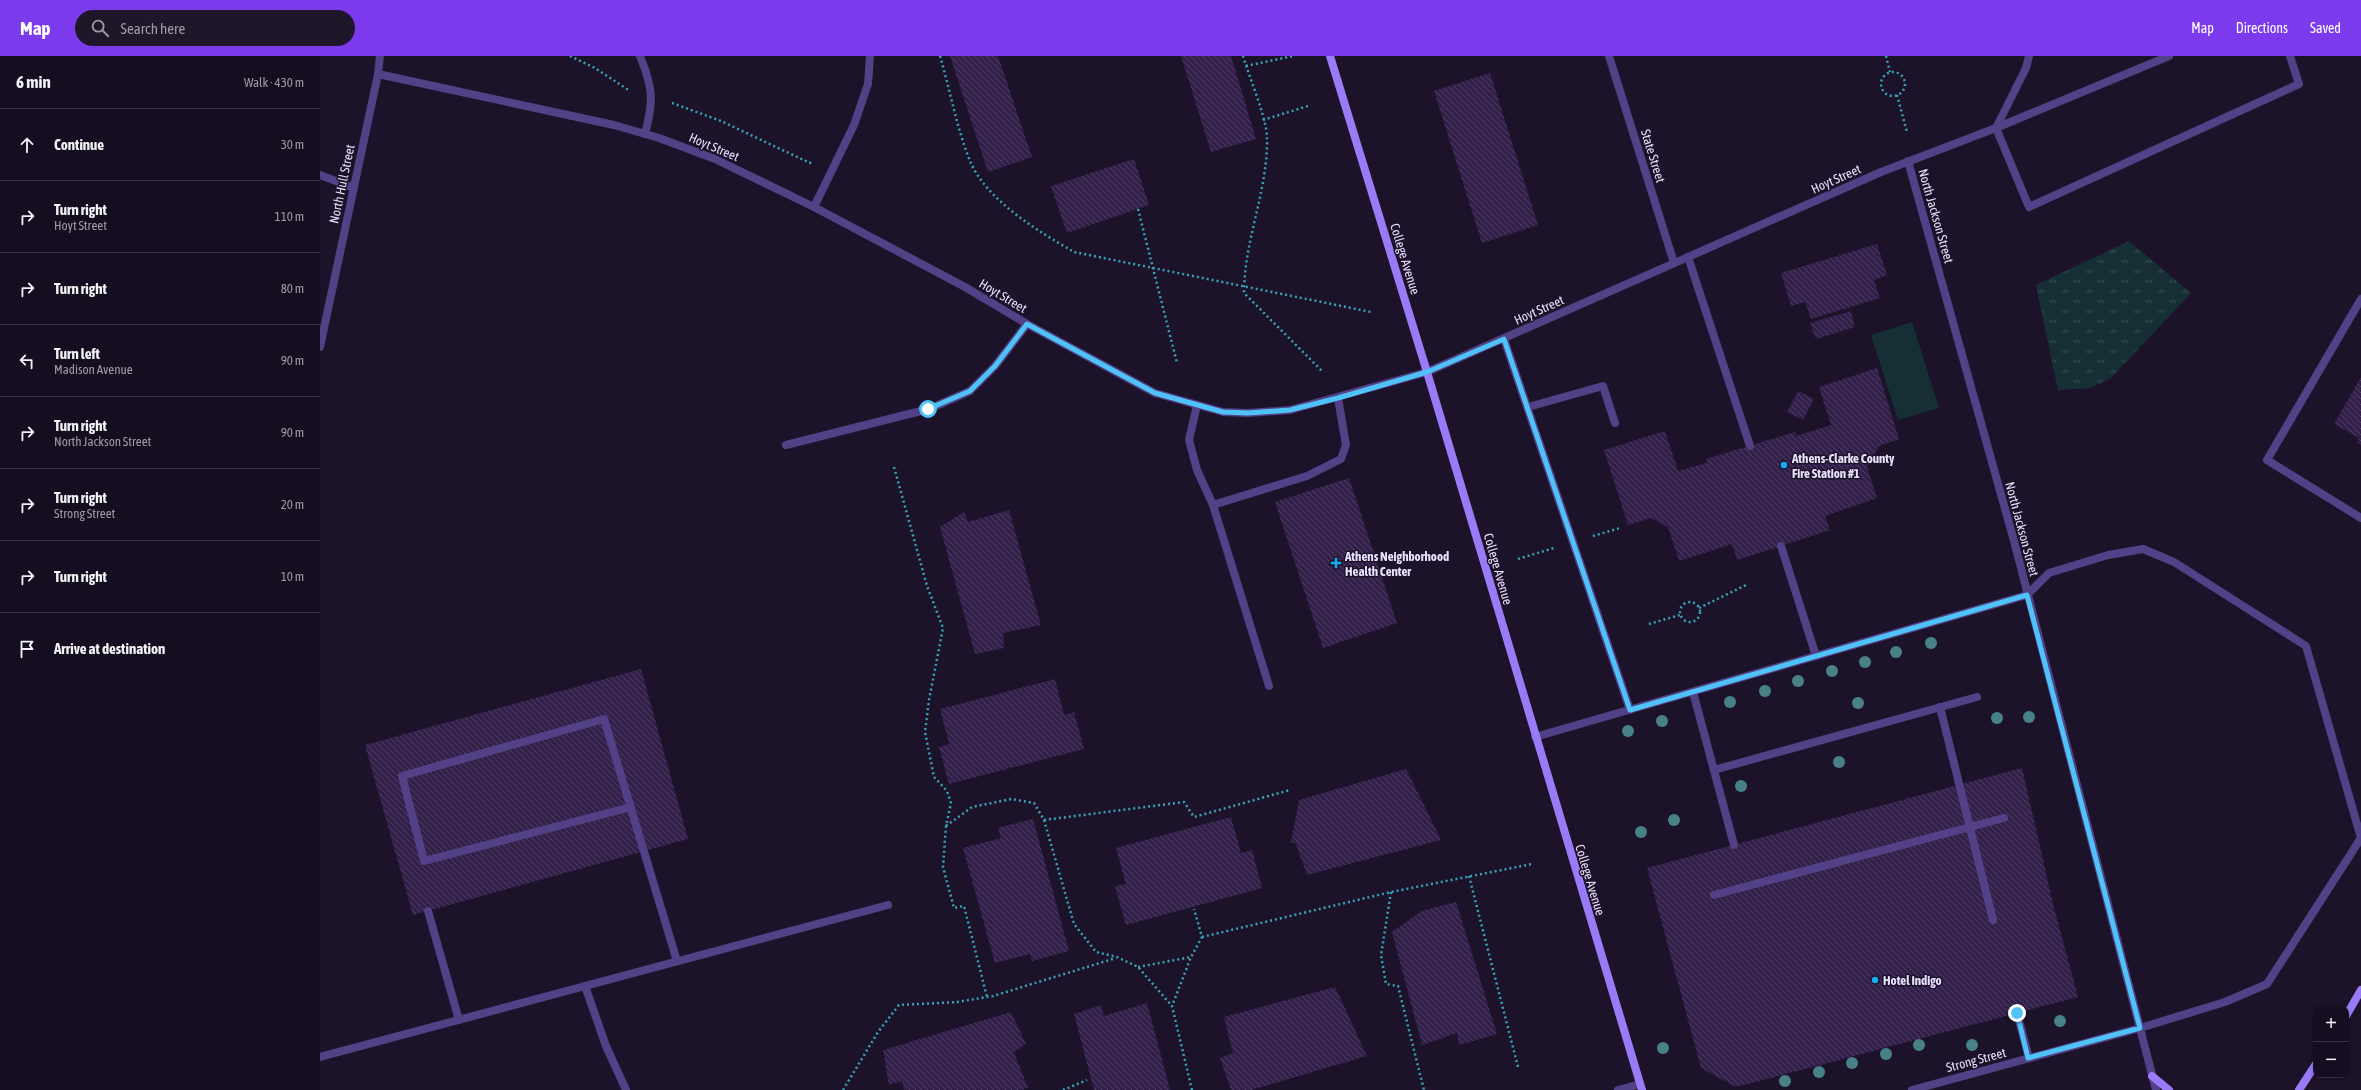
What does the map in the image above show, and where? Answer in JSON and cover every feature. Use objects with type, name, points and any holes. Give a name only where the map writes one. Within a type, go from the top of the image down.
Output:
[{"type":"street","name":"North Hull Street","points":[[320,347],[378,74],[380,56]]},
{"type":"street","points":[[640,56],[651,90],[652,108],[645,134]]},
{"type":"street","points":[[814,208],[854,125],[868,84],[870,56]]},
{"type":"street","name":"College Avenue","points":[[1330,56],[1427,372],[1641,1087]]},
{"type":"street","name":"State Street","points":[[1609,56],[1674,263]]},
{"type":"street","points":[[2030,56],[2026,68],[1996,128],[2029,208],[2299,84],[2290,56]]},
{"type":"street","name":"Hoyt Street","points":[[378,74],[614,125],[645,134],[715,159],[814,208],[965,287],[1027,324],[1155,393],[1223,412],[1248,413],[1290,410],[1338,398],[1427,372],[1908,161],[1996,128],[2169,56]]},
{"type":"street","name":"North Jackson Street","points":[[1908,161],[2027,595],[2156,1090]]},
{"type":"street","points":[[320,175],[354,188]]},
{"type":"street","points":[[1688,257],[1750,446]]},
{"type":"street","points":[[2361,299],[2267,460],[2361,518]]},
{"type":"street","points":[[786,445],[928,409],[970,391],[995,366],[1027,324]]},
{"type":"street","points":[[1504,339],[1630,710]]},
{"type":"street","points":[[1528,407],[1603,386],[1615,423]]},
{"type":"street","points":[[1213,505],[1307,476],[1341,459],[1346,445],[1338,398]]},
{"type":"street","points":[[1197,405],[1189,440],[1197,470],[1213,505],[1270,686]]},
{"type":"street","points":[[1781,546],[1816,656]]},
{"type":"street","name":"Strong Street","points":[[1918,1089],[2140,1028],[2225,1002],[2266,984],[2361,838],[2306,646],[2174,562],[2143,549],[2108,555],[2049,573],[2027,595]]},
{"type":"street","points":[[1535,737],[2027,595]]},
{"type":"street","points":[[1693,692],[1734,845]]},
{"type":"street","points":[[1714,770],[1977,697]]},
{"type":"street","points":[[1940,707],[1993,920]]},
{"type":"street","points":[[631,806],[424,861],[402,776],[604,719],[631,806],[677,961]]},
{"type":"street","points":[[1714,895],[2004,818]]},
{"type":"street","points":[[320,1057],[888,905]]},
{"type":"street","points":[[428,911],[459,1020]]},
{"type":"street","points":[[585,986],[606,1046],[626,1090]]},
{"type":"street","points":[[2349,1011],[2361,991]]},
{"type":"street","points":[[2017,1013],[2028,1058]]},
{"type":"street","points":[[2299,1090],[2313,1069]]},
{"type":"street","points":[[2152,1076],[2169,1090]]},
{"type":"street","points":[[1618,1090],[1641,1087]]},
{"type":"path","points":[[570,56],[596,68],[635,93]]},
{"type":"path","points":[[940,56],[971,162],[986,187],[1036,230],[1074,252],[1371,312]]},
{"type":"path","points":[[1243,56],[1267,135],[1266,173],[1250,242],[1244,293],[1323,372]]},
{"type":"path","points":[[1246,66],[1293,56]]},
{"type":"path","points":[[1886,56],[1890,72]]},
{"type":"path","points":[[1890,72],[1899,73],[1906,83],[1904,91],[1897,95],[1886,93],[1882,87],[1884,76],[1890,72]]},
{"type":"path","points":[[1897,95],[1907,132]]},
{"type":"path","points":[[669,102],[721,121],[810,163]]},
{"type":"path","points":[[1263,120],[1308,106]]},
{"type":"path","points":[[1138,209],[1152,268],[1178,363]]},
{"type":"path","points":[[894,467],[927,586],[943,628],[929,700],[926,732],[934,776],[946,791],[951,803],[946,826],[943,867],[954,908],[964,906],[987,997]]},
{"type":"path","points":[[1588,537],[1620,528]]},
{"type":"path","points":[[1518,559],[1560,546]]},
{"type":"path","points":[[1699,608],[1746,585]]},
{"type":"path","points":[[1687,601],[1694,602],[1699,608],[1699,616],[1694,621],[1684,620],[1680,615],[1680,608],[1687,601]]},
{"type":"path","points":[[1649,624],[1680,615]]},
{"type":"path","points":[[1044,820],[1184,802],[1194,817],[1290,790]]},
{"type":"path","points":[[946,826],[972,807],[1011,799],[1034,803],[1044,820],[1074,924],[1096,952],[1117,958],[1138,967],[1172,1006],[1192,1090]]},
{"type":"path","points":[[1202,938],[1391,892],[1532,864]]},
{"type":"path","points":[[1469,876],[1518,1067]]},
{"type":"path","points":[[1391,892],[1381,955],[1386,984],[1398,986],[1424,1090]]},
{"type":"path","points":[[1172,1006],[1191,957],[1202,938],[1194,908]]},
{"type":"path","points":[[1138,967],[1191,957]]},
{"type":"path","points":[[843,1090],[878,1032],[899,1005],[957,1002],[987,997],[1117,958]]},
{"type":"path","points":[[1063,1090],[1087,1080]]},
{"type":"green space","points":[[2129,241],[2191,293],[2111,378],[2090,388],[2058,390],[2036,285]]},
{"type":"green space","points":[[1912,322],[1939,408],[1898,420],[1871,335]]},
{"type":"building","points":[[950,56],[998,56],[1032,157],[988,172]]},
{"type":"building","points":[[1181,56],[1231,56],[1256,139],[1211,152]]},
{"type":"building","points":[[1490,73],[1538,225],[1482,243],[1434,91]]},
{"type":"building","points":[[1134,159],[1149,205],[1067,233],[1051,186]]},
{"type":"building","points":[[1877,244],[1887,275],[1874,280],[1880,298],[1811,319],[1805,302],[1791,306],[1781,273]]},
{"type":"building","points":[[1851,311],[1855,327],[1816,339],[1810,323]]},
{"type":"building","name":"Athens-Clarke County Fire Station #1","points":[[1877,368],[1899,439],[1879,446],[1867,467],[1877,498],[1825,516],[1830,530],[1737,560],[1732,544],[1679,561],[1668,527],[1651,518],[1628,525],[1604,450],[1665,431],[1678,471],[1707,463],[1706,459],[1795,432],[1796,436],[1831,425],[1819,387]]},
{"type":"building","points":[[2361,377],[2361,445],[2357,443],[2359,438],[2334,424]]},
{"type":"building","points":[[1798,391],[1814,399],[1803,420],[1787,412]]},
{"type":"building","name":"Athens Neighborhood Health Center","points":[[1349,478],[1397,623],[1323,648],[1275,502]]},
{"type":"building","points":[[1009,510],[1041,625],[1003,633],[1004,648],[975,654],[940,527],[964,512],[968,522]]},
{"type":"building","points":[[641,669],[688,839],[413,915],[365,745]]},
{"type":"building","points":[[1055,679],[1064,715],[1074,712],[1084,749],[949,784],[939,747],[949,744],[940,709]]},
{"type":"building","points":[[2022,768],[2053,904],[2078,997],[1736,1087],[1701,1068],[1647,868]]},
{"type":"building","points":[[1406,769],[1441,840],[1307,875],[1296,844],[1291,842],[1299,800]]},
{"type":"building","points":[[1231,817],[1241,853],[1252,850],[1262,888],[1126,925],[1115,886],[1126,884],[1116,848]]},
{"type":"building","points":[[1033,819],[1069,951],[1032,961],[1030,954],[995,963],[963,848],[1001,838],[998,828]]},
{"type":"building","points":[[1456,902],[1497,1034],[1459,1045],[1457,1033],[1422,1045],[1392,932],[1422,911]]},
{"type":"building","points":[[1335,987],[1367,1056],[1251,1090],[1231,1090],[1220,1058],[1233,1053],[1224,1017]]},
{"type":"building","points":[[1147,1003],[1170,1090],[1094,1090],[1074,1014],[1101,1005],[1104,1016]]},
{"type":"building","points":[[1011,1012],[1026,1044],[1014,1052],[1028,1088],[1020,1090],[904,1090],[902,1081],[889,1085],[883,1050]]},
{"type":"place","name":"Athens-Clarke County Fire Station #1","points":[[1784,465]]},
{"type":"place","name":"Athens Neighborhood Health Center","points":[[1336,563]]},
{"type":"place","name":"Hotel Indigo","points":[[1875,980]]},
{"type":"route","points":[[928,409],[970,391],[995,366],[1027,324],[1155,393],[1223,412],[1248,413],[1290,410],[1390,383],[1427,372],[1504,339],[1630,710],[2027,595],[2140,1028],[2028,1058],[2017,1013]]}]
